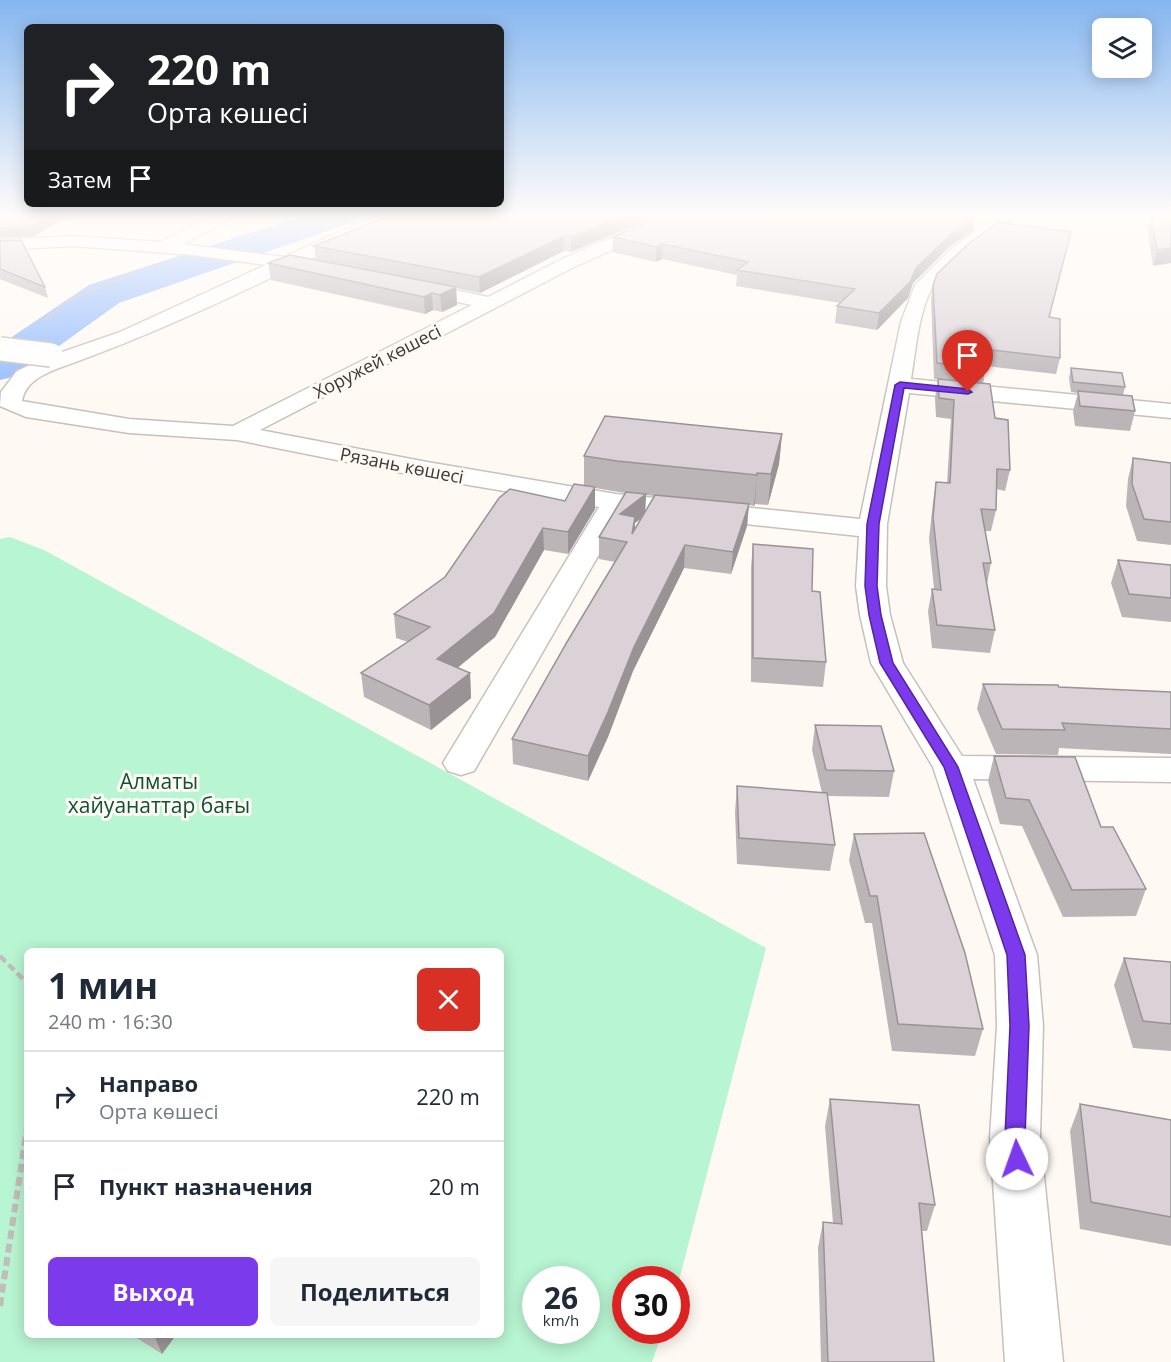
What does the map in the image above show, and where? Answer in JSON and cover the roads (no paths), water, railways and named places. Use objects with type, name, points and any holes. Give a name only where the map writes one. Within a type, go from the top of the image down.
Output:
[{"type":"street","points":[[0,349],[58,356],[127,336],[245,278]]},
{"type":"street","name":"Хоружей көшесі","points":[[237,433],[540,278]]},
{"type":"street","points":[[932,278],[924,285],[911,322],[873,529],[871,586],[886,663],[951,767],[1016,955],[1020,1026],[1015,1137],[1034,1362]]},
{"type":"street","points":[[399,285],[491,303]]},
{"type":"street","name":"Рязань көшесі","points":[[58,356],[25,376],[12,392],[10,404],[26,410],[129,426],[237,433],[470,478],[616,502],[873,529]]},
{"type":"street","points":[[900,385],[1171,411]]},
{"type":"street","points":[[461,763],[616,502]]},
{"type":"street","points":[[951,767],[1171,770]]},
{"type":"waterway","points":[[0,366],[104,294],[153,278]]},
{"type":"park label","name":"Алматы хайуанаттар бағы","points":[[159,793]]}]
